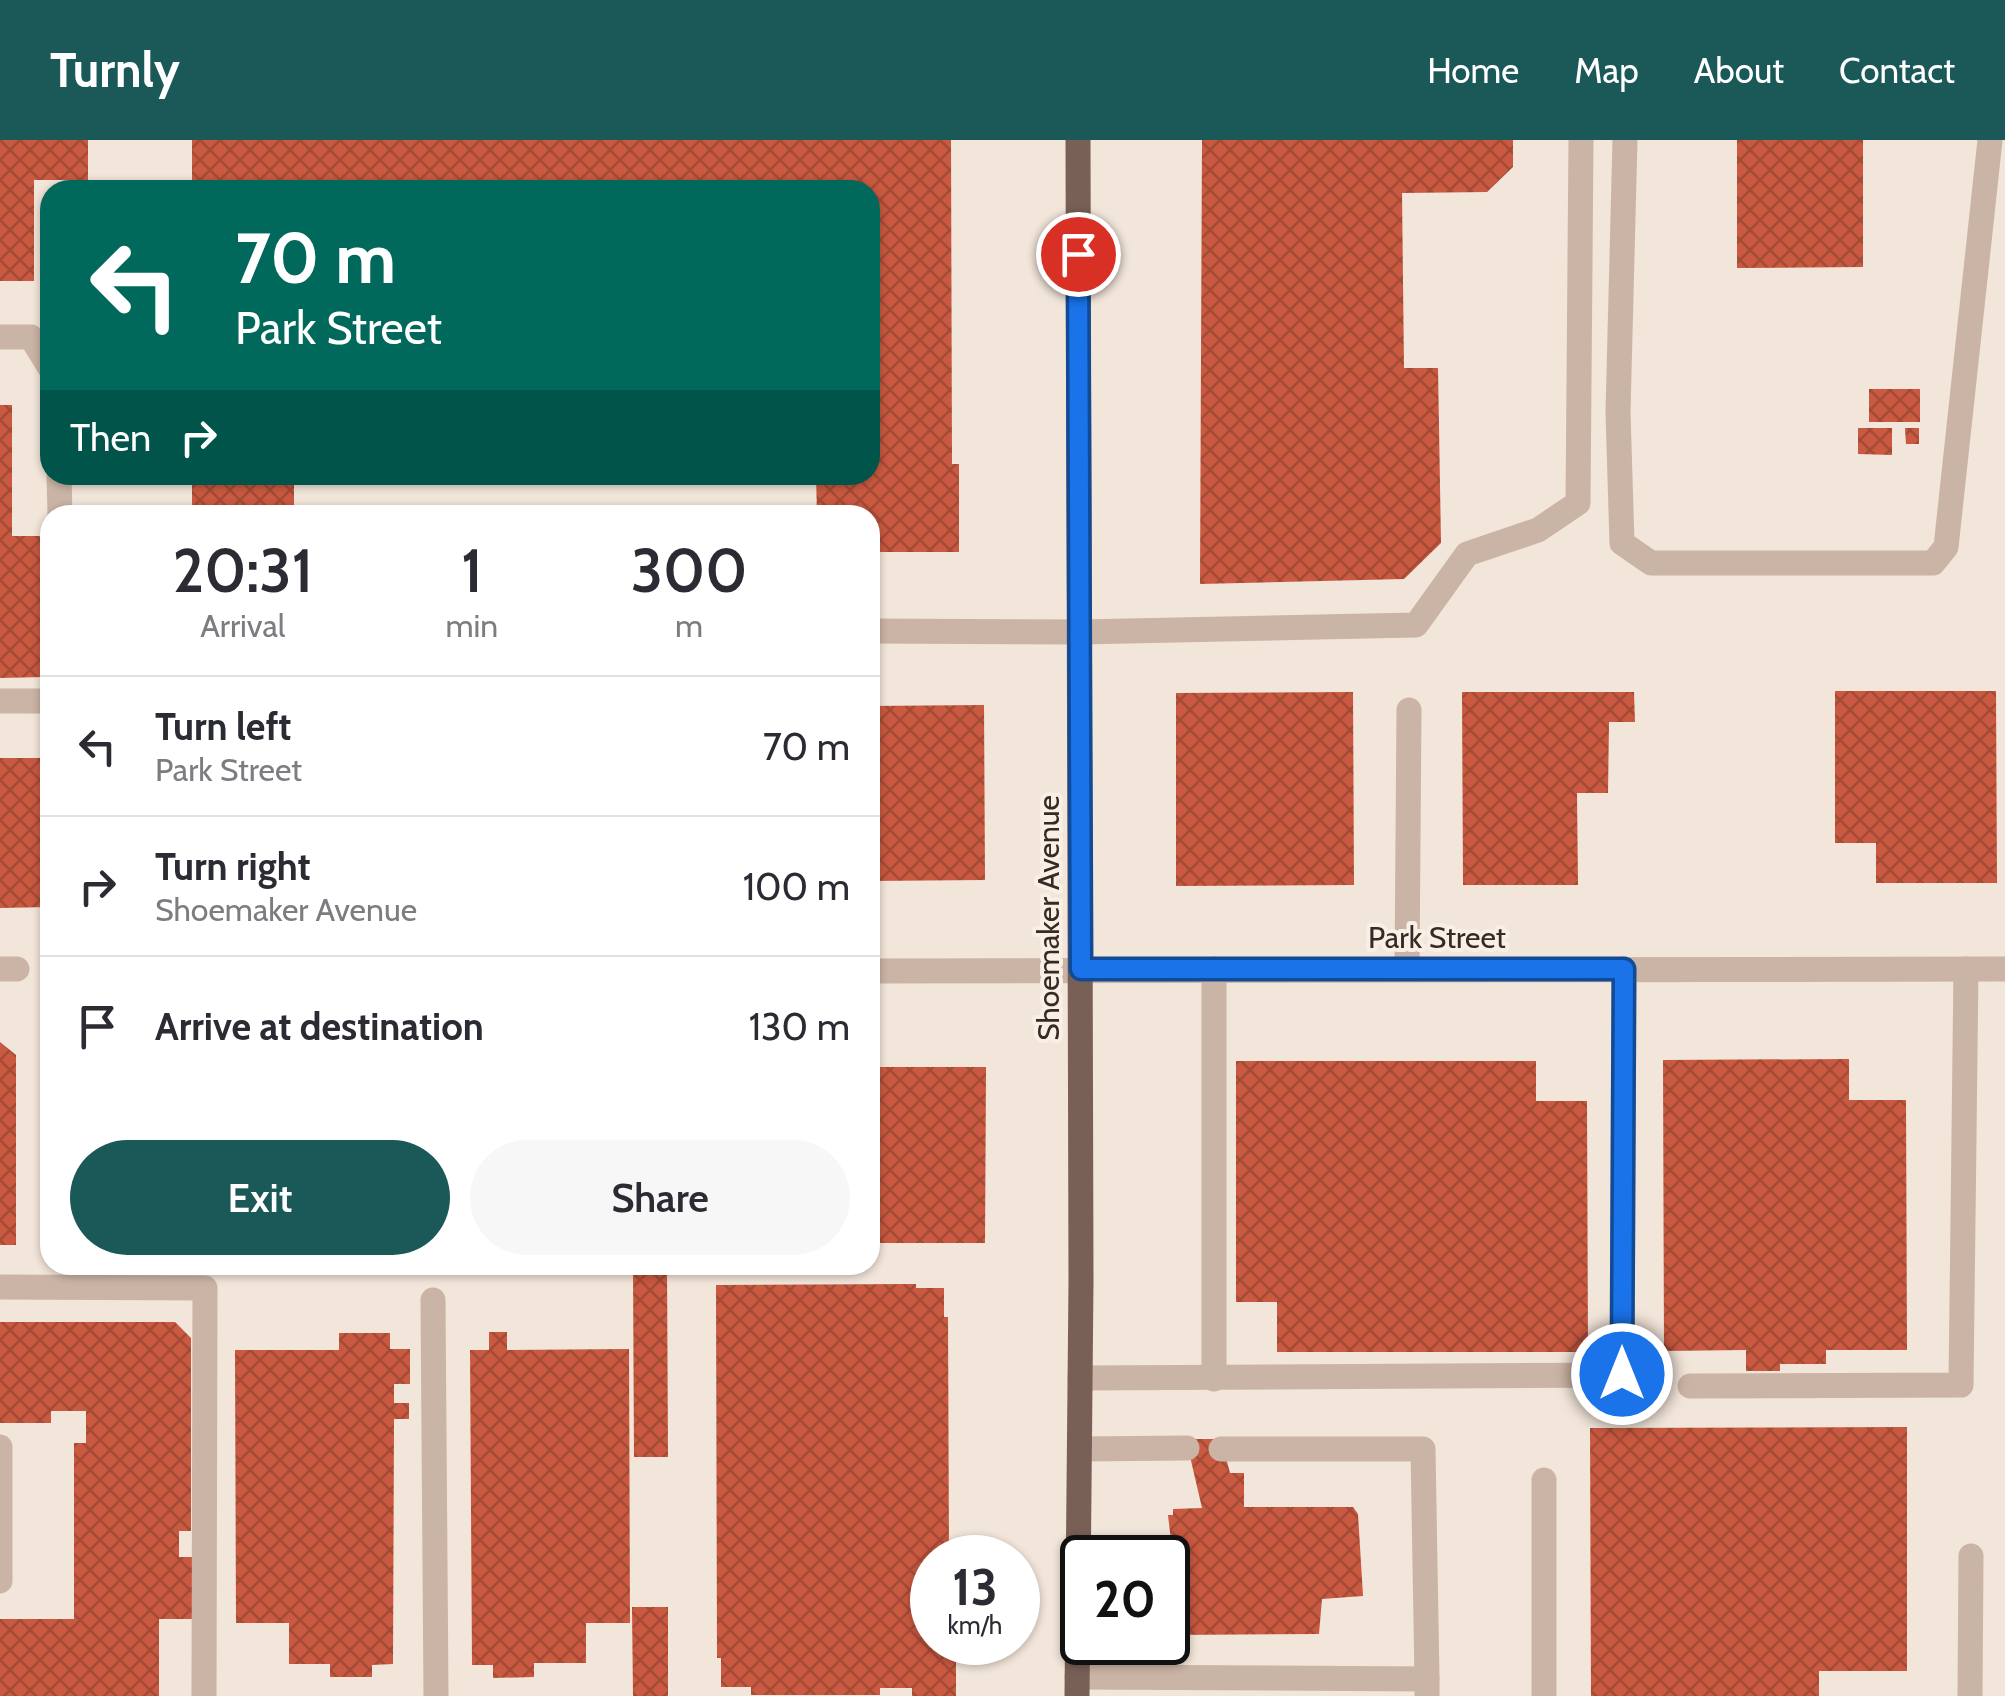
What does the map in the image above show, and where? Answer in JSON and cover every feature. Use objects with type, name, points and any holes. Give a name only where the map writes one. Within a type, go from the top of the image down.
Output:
[{"type":"main road","name":"Shoemaker Avenue","points":[[1077,1686],[1081,969],[1078,140]]},
{"type":"street","points":[[880,630],[1080,632],[1416,625],[1467,554],[1538,530],[1578,503],[1582,140]]},
{"type":"street","points":[[1625,140],[1618,412],[1622,543],[1651,563],[1934,563],[1946,547],[1990,140]]},
{"type":"street","points":[[0,337],[31,336],[40,351]]},
{"type":"street","points":[[0,701],[40,701]]},
{"type":"street","points":[[1407,969],[1409,710]]},
{"type":"street","points":[[1214,969],[1214,1379]]},
{"type":"street","points":[[1080,1378],[1622,1374],[1624,969]]},
{"type":"street","points":[[1690,1386],[1961,1385],[1966,969]]},
{"type":"street","name":"Park Street","points":[[880,971],[2005,969]]},
{"type":"street","points":[[0,1287],[205,1288],[204,1696]]},
{"type":"street","points":[[433,1300],[436,1696]]},
{"type":"street","points":[[0,1447],[0,1580]]},
{"type":"street","points":[[1080,1449],[1187,1448]]},
{"type":"street","points":[[1077,1686],[1427,1687],[1424,1449],[1221,1449]]},
{"type":"street","points":[[1544,1480],[1544,1696]]},
{"type":"street","points":[[1970,1696],[1971,1556]]},
{"type":"building","points":[[0,140],[88,140],[88,180],[34,180],[34,281],[0,281]]},
{"type":"building","points":[[192,140],[951,140],[952,464],[959,464],[959,552],[880,552],[880,505],[817,505],[816,485],[880,485],[880,180],[192,180]]},
{"type":"building","points":[[1202,140],[1513,140],[1513,167],[1487,192],[1402,193],[1404,368],[1438,368],[1441,543],[1404,579],[1200,584]]},
{"type":"building","points":[[1737,140],[1863,140],[1863,267],[1737,268]]},
{"type":"building","points":[[1869,389],[1920,389],[1920,422],[1869,422]]},
{"type":"building","points":[[0,405],[12,405],[12,536],[40,536],[40,677],[0,678]]},
{"type":"building","points":[[1858,428],[1892,428],[1892,455],[1858,454]]},
{"type":"building","points":[[1905,428],[1919,428],[1919,444],[1906,444]]},
{"type":"building","points":[[192,485],[294,485],[294,505],[192,505]]},
{"type":"building","points":[[1835,691],[1996,691],[1997,883],[1876,883],[1876,843],[1835,843]]},
{"type":"building","points":[[1353,692],[1354,885],[1176,886],[1176,693]]},
{"type":"building","points":[[1462,692],[1634,692],[1635,722],[1609,722],[1608,793],[1577,793],[1578,885],[1463,885]]},
{"type":"building","points":[[984,705],[985,880],[880,881],[880,706]]},
{"type":"building","points":[[0,758],[40,758],[40,907],[0,908]]},
{"type":"building","points":[[0,1042],[16,1055],[16,1245],[0,1245]]},
{"type":"building","points":[[1849,1059],[1849,1100],[1906,1100],[1907,1350],[1826,1350],[1826,1364],[1780,1364],[1780,1371],[1746,1371],[1746,1350],[1664,1351],[1663,1060]]},
{"type":"building","points":[[1236,1061],[1536,1061],[1536,1101],[1587,1101],[1588,1352],[1277,1352],[1277,1302],[1236,1302]]},
{"type":"building","points":[[880,1067],[986,1067],[985,1243],[880,1243]]},
{"type":"building","points":[[633,1275],[667,1275],[668,1457],[634,1457]]},
{"type":"building","points":[[916,1284],[916,1288],[944,1288],[944,1317],[948,1317],[949,1535],[910,1535],[910,1665],[956,1665],[956,1696],[912,1696],[912,1688],[880,1688],[880,1695],[751,1695],[751,1687],[721,1687],[721,1658],[717,1658],[716,1285]]},
{"type":"building","points":[[0,1322],[175,1322],[191,1338],[191,1531],[179,1531],[179,1557],[192,1557],[192,1619],[159,1619],[159,1696],[0,1696],[0,1619],[74,1619],[74,1443],[86,1443],[86,1411],[51,1411],[51,1423],[0,1423]]},
{"type":"building","points":[[489,1332],[507,1332],[507,1350],[629,1349],[630,1623],[586,1623],[586,1663],[534,1663],[534,1677],[493,1678],[493,1665],[472,1665],[470,1350],[489,1350]]},
{"type":"building","points":[[339,1333],[390,1333],[390,1349],[410,1349],[410,1384],[394,1384],[394,1403],[409,1403],[409,1419],[394,1419],[393,1664],[372,1665],[372,1677],[330,1677],[330,1664],[289,1664],[289,1623],[236,1623],[235,1350],[339,1350]]},
{"type":"building","points":[[1907,1427],[1907,1671],[1819,1671],[1819,1696],[1591,1696],[1590,1428]]},
{"type":"building","points":[[1186,1439],[1221,1439],[1230,1473],[1244,1473],[1244,1507],[1353,1507],[1358,1514],[1363,1596],[1322,1599],[1319,1634],[1190,1635],[1190,1535],[1170,1535],[1168,1515],[1173,1515],[1173,1509],[1202,1508]]},
{"type":"building","points":[[632,1607],[668,1607],[668,1696],[633,1696]]},
{"type":"route","points":[[1078,254],[1081,969],[1624,969],[1622,1374]]}]
